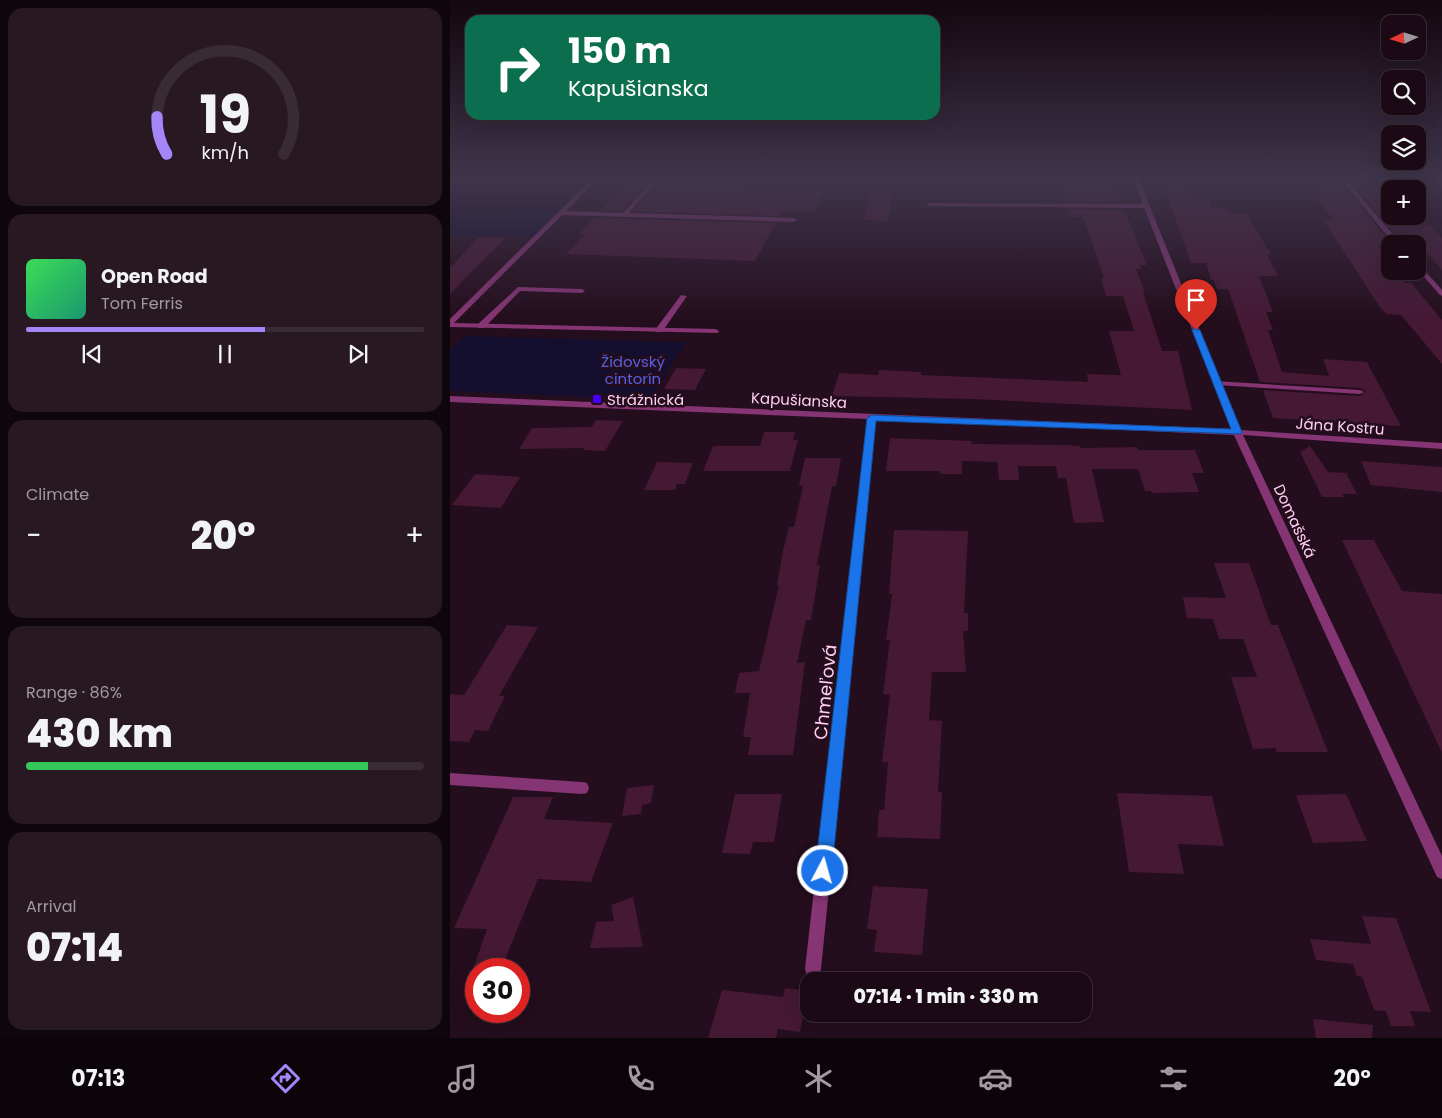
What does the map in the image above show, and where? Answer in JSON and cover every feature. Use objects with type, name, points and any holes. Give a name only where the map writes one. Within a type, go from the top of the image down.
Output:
[{"type":"street","points":[[450,324],[549,225]]},
{"type":"street","name":"Domašská","points":[[1155,225],[1237,432],[1442,872]]},
{"type":"street","points":[[1382,225],[1390,235]]},
{"type":"street","points":[[1426,275],[1442,294]]},
{"type":"street","points":[[481,326],[518,289],[582,291]]},
{"type":"street","points":[[659,330],[683,296]]},
{"type":"street","points":[[450,324],[714,331]]},
{"type":"street","points":[[1217,383],[1360,392]]},
{"type":"street","name":"Kapušianska","points":[[450,399],[1237,432]]},
{"type":"street","name":"Chmeľová","points":[[813,969],[872,418]]},
{"type":"street","name":"Jána Kostru","points":[[1237,432],[1442,446]]},
{"type":"street","points":[[450,779],[582,788]]},
{"type":"green space","points":[[450,225],[546,225],[535,236],[450,236]]},
{"type":"green space","name":"Židovský cintorín","points":[[464,336],[686,342],[650,400],[450,391],[450,350]]},
{"type":"building","points":[[587,225],[775,225],[755,261],[566,254],[585,234],[579,234]]},
{"type":"building","points":[[1086,225],[1130,225],[1147,265],[1140,265],[1142,269],[1136,269],[1145,292],[1143,292],[1162,351],[1178,351],[1192,410],[973,399],[832,396],[839,373],[878,375],[879,370],[921,372],[921,375],[1088,382],[1087,374],[1121,375],[1109,331],[1134,331],[1123,296],[1106,296],[1101,278],[1104,278]]},
{"type":"building","points":[[1178,225],[1254,225],[1271,255],[1267,255],[1278,276],[1259,276],[1273,312],[1266,312],[1273,330],[1268,330],[1282,372],[1329,376],[1323,359],[1367,362],[1401,426],[1273,418],[1263,390],[1360,396],[1366,391],[1360,388],[1260,382],[1228,289],[1217,289],[1214,280],[1211,280],[1206,263],[1191,263]]},
{"type":"building","points":[[1327,225],[1376,225],[1384,235],[1381,235],[1381,245],[1377,245],[1381,250],[1381,280],[1404,280],[1406,283],[1411,283],[1442,320],[1442,364],[1401,315],[1387,314],[1381,309]]},
{"type":"building","points":[[1388,225],[1429,225],[1442,238],[1442,270],[1426,252],[1426,235],[1396,235]]},
{"type":"building","points":[[506,237],[450,294],[450,268],[478,238]]},
{"type":"building","points":[[676,368],[706,369],[695,390],[664,389]]},
{"type":"building","points":[[596,420],[623,421],[605,451],[583,450],[584,448],[519,449],[532,428],[592,427]]},
{"type":"building","points":[[764,432],[795,432],[793,440],[798,440],[790,471],[703,471],[713,446],[760,446]]},
{"type":"building","points":[[890,438],[972,441],[971,444],[1068,445],[1080,446],[1081,448],[1137,447],[1138,450],[1195,450],[1204,473],[1192,473],[1199,492],[1152,493],[1151,491],[1145,491],[1138,469],[1092,469],[1104,522],[1074,523],[1066,478],[1058,478],[1056,466],[1018,466],[1019,480],[999,480],[997,462],[962,461],[962,474],[940,474],[940,471],[886,471]]},
{"type":"building","points":[[1310,446],[1328,472],[1346,473],[1357,494],[1342,494],[1344,497],[1322,497],[1300,452]]},
{"type":"building","points":[[805,458],[841,458],[836,486],[832,486],[817,565],[820,565],[811,620],[806,620],[797,663],[805,662],[793,755],[748,755],[751,737],[743,737],[750,693],[735,693],[739,673],[759,671],[779,585],[777,585],[783,551],[789,527],[794,527],[803,486],[799,486]]},
{"type":"building","points":[[1361,461],[1442,467],[1442,492],[1371,485]]},
{"type":"building","points":[[657,462],[693,463],[685,484],[677,484],[675,490],[644,490]]},
{"type":"building","points":[[475,474],[520,477],[501,508],[452,505]]},
{"type":"building","points":[[894,530],[968,531],[964,613],[968,613],[968,631],[963,631],[966,672],[932,672],[929,720],[942,721],[938,792],[942,792],[940,839],[877,837],[879,810],[884,810],[888,762],[882,762],[890,695],[883,694],[890,640],[886,640],[892,594],[889,594]]},
{"type":"building","points":[[1342,540],[1374,540],[1402,591],[1442,594],[1442,753]]},
{"type":"building","points":[[1214,563],[1249,563],[1271,625],[1278,625],[1328,752],[1277,752],[1275,748],[1253,749],[1231,677],[1257,677],[1243,639],[1219,639],[1213,619],[1187,618],[1183,597],[1226,598]]},
{"type":"building","points":[[507,625],[538,627],[499,696],[505,696],[488,731],[475,730],[469,742],[450,741],[450,694],[464,695]]},
{"type":"building","points":[[654,785],[651,803],[642,805],[641,814],[622,816],[627,788]]},
{"type":"building","points":[[1117,793],[1212,796],[1224,846],[1178,844],[1184,874],[1129,872]]},
{"type":"building","points":[[735,794],[782,794],[774,842],[753,842],[750,854],[722,853]]},
{"type":"building","points":[[1346,794],[1367,841],[1313,843],[1296,795]]},
{"type":"building","points":[[513,797],[553,797],[544,819],[613,823],[591,882],[538,879],[506,958],[477,958],[487,929],[454,928]]},
{"type":"building","points":[[873,886],[928,889],[922,955],[874,952],[877,930],[867,929]]},
{"type":"building","points":[[633,897],[643,947],[590,948],[596,922],[614,921],[611,905]]},
{"type":"building","points":[[1362,916],[1396,918],[1431,1012],[1410,1011],[1415,1026],[1391,1026],[1386,1011],[1374,1010],[1362,977],[1357,976],[1353,964],[1316,960],[1310,939],[1371,944]]},
{"type":"building","points":[[785,988],[800,990],[800,1022],[802,1022],[800,1032],[778,1029],[776,1038],[708,1038],[722,990],[783,997]]},
{"type":"building","points":[[1313,1019],[1373,1025],[1372,1038],[1316,1038]]},
{"type":"place","name":"Strážnická","points":[[597,399]]},
{"type":"route","points":[[823,871],[872,418],[1237,432],[1196,330]]}]
